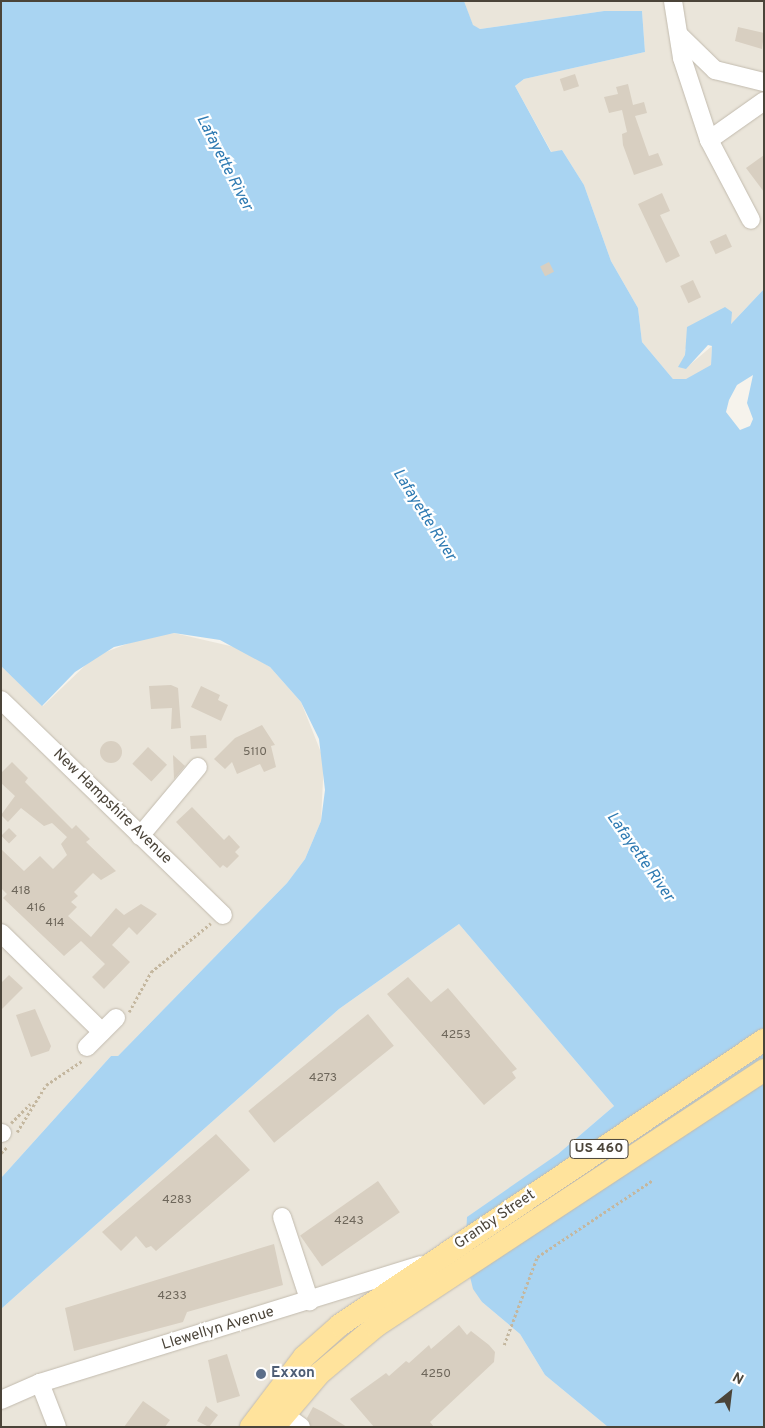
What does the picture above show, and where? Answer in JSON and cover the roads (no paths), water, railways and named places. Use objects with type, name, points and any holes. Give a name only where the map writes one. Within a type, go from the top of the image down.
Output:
[{"type":"main road","name":"Granby Street","points":[[251,1427],[282,1418],[320,1373],[442,1269],[764,1040]]},
{"type":"main road","name":"Granby Street","points":[[442,1269],[764,1070]]},
{"type":"street","points":[[674,1],[678,34],[709,140],[751,220]]},
{"type":"street","points":[[678,34],[689,50],[715,70],[764,82]]},
{"type":"street","points":[[709,140],[764,101]]},
{"type":"street","name":"New Hampshire Avenue","points":[[1,700],[222,915]]},
{"type":"street","points":[[140,836],[198,767]]},
{"type":"street","points":[[1,933],[102,1032]]},
{"type":"street","points":[[87,1048],[116,1018]]},
{"type":"street","points":[[282,1217],[310,1302]]},
{"type":"street","name":"Llewellyn Avenue","points":[[1,1400],[40,1383],[310,1302],[442,1269]]},
{"type":"street","points":[[40,1383],[54,1426]]},
{"type":"water","name":"Lafayette River","points":[[1,1],[464,1],[473,25],[480,29],[604,11],[642,11],[645,52],[524,79],[515,86],[551,152],[562,150],[584,185],[611,261],[638,308],[642,342],[673,379],[686,379],[711,365],[712,346],[708,345],[686,369],[678,367],[685,355],[687,327],[725,307],[732,312],[731,324],[764,289],[764,1427],[608,1427],[545,1375],[520,1334],[482,1302],[473,1289],[465,1256],[467,1217],[558,1154],[614,1106],[459,924],[339,1009],[1,1309],[1,1178],[111,1056],[118,1056],[287,883],[305,859],[321,821],[325,790],[319,739],[301,702],[270,667],[220,640],[174,633],[114,647],[75,672],[42,706],[1,666]],"holes":[[[753,375],[747,403],[753,419],[750,426],[740,430],[726,412],[729,400],[737,385]]]},
{"type":"place","name":"Exxon","points":[[261,1374]]}]
